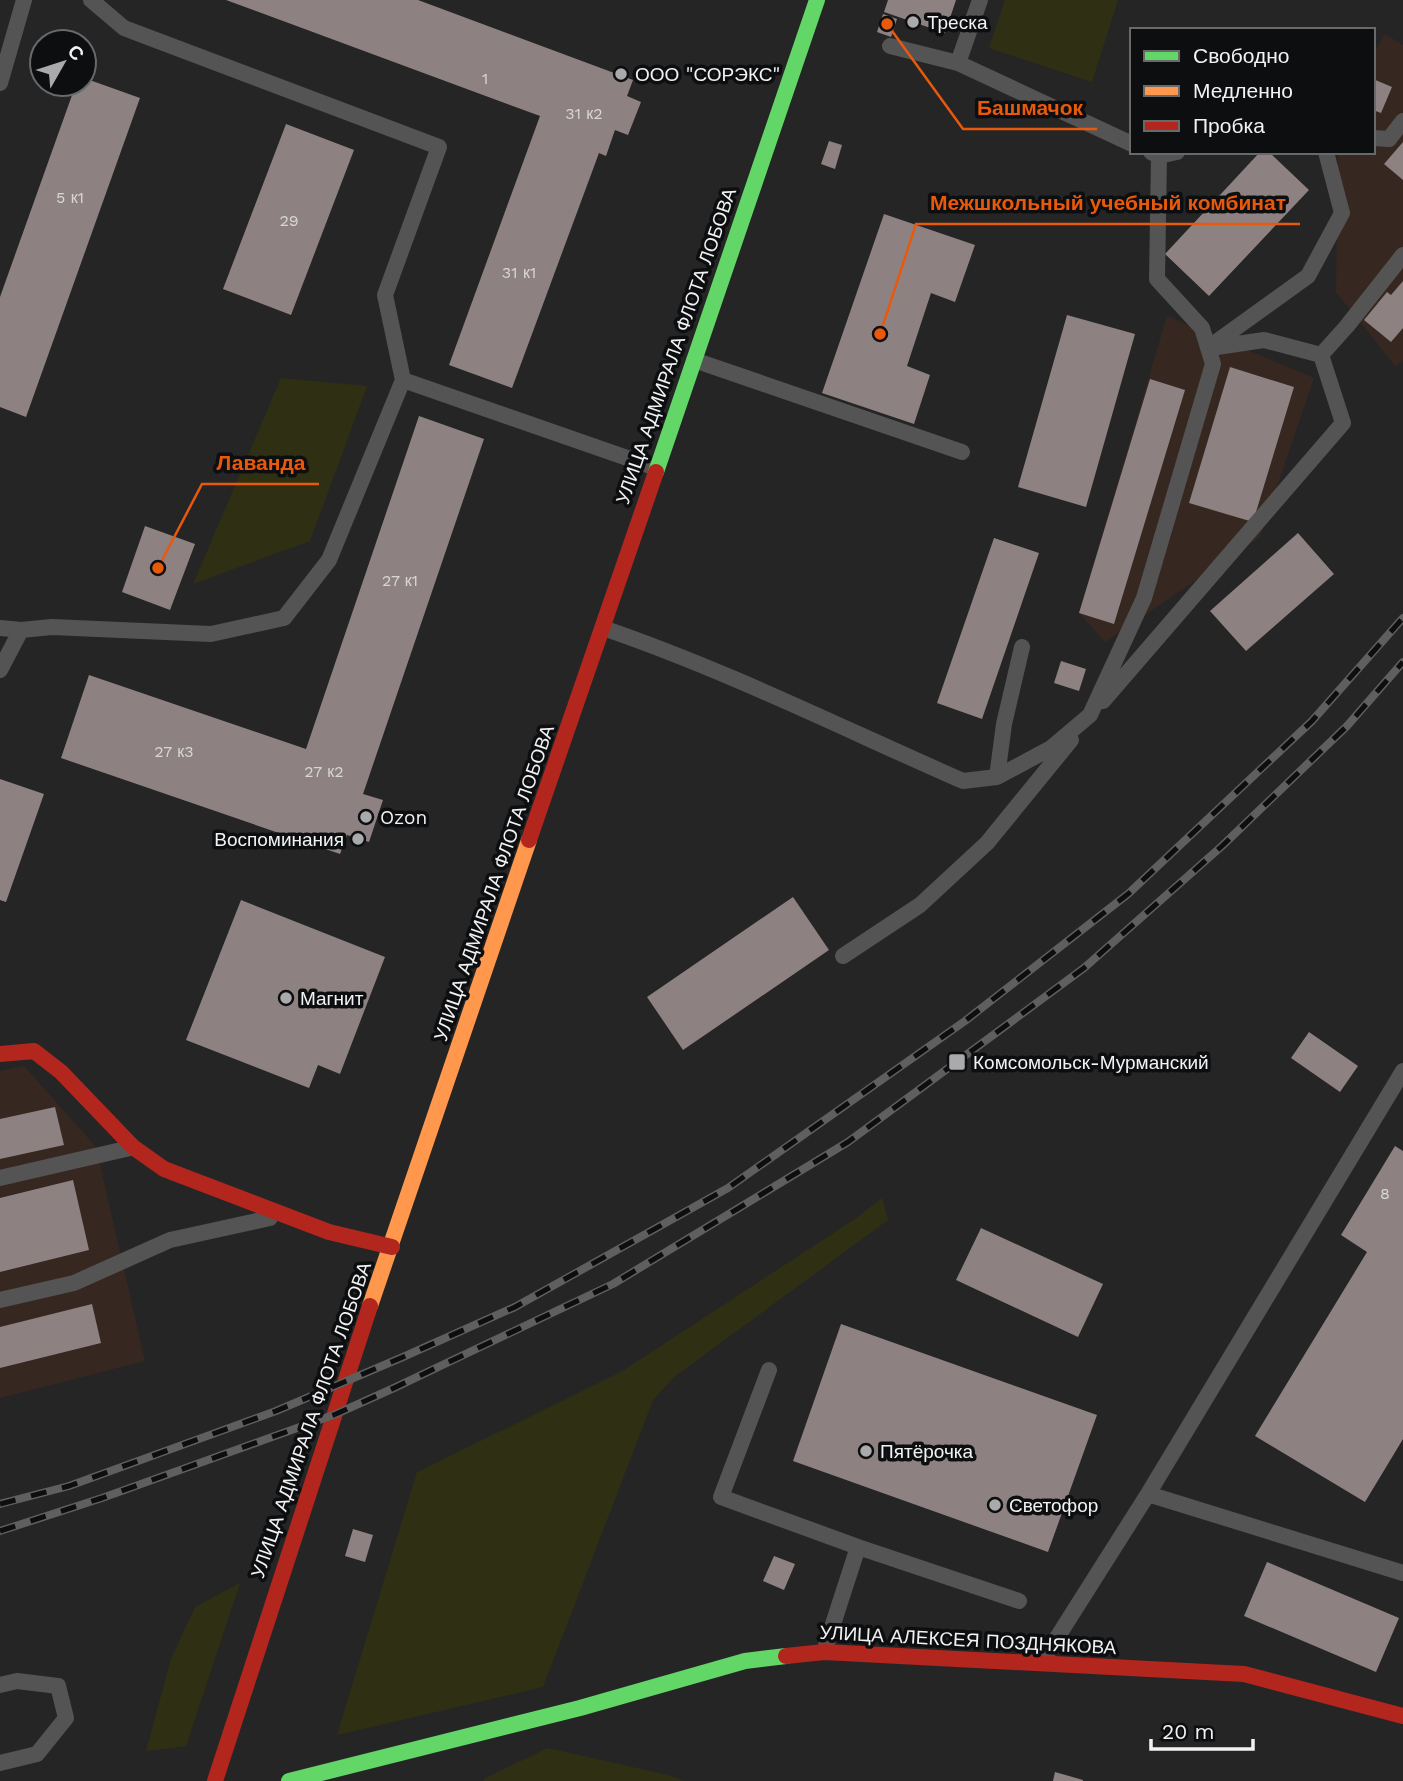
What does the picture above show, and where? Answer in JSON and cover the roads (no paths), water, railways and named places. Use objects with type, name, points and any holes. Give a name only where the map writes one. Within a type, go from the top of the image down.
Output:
[{"type":"street","name":"УЛИЦА АДМИРАЛА ФЛОТА ЛОБОВА","points":[[215,1781],[303,1507],[817,0]]},
{"type":"street","points":[[0,1054],[34,1052],[61,1072],[132,1147],[164,1169],[329,1232],[392,1247]]},
{"type":"street","name":"УЛИЦА АЛЕКСЕЯ ПОЗДНЯКОВА","points":[[289,1781],[580,1708],[745,1661],[824,1652],[1244,1674],[1403,1716]]},
{"type":"lane","points":[[0,83],[24,0]]},
{"type":"lane","points":[[0,628],[21,630],[52,627],[211,634],[284,618],[328,560],[403,380],[385,295],[439,147],[124,27],[91,0]]},
{"type":"lane","points":[[958,64],[980,0]]},
{"type":"lane","points":[[890,46],[958,64],[1130,143]]},
{"type":"lane","points":[[1375,138],[1389,139],[1403,121]]},
{"type":"lane","points":[[603,628],[707,668],[963,781],[997,777],[1051,748],[1090,715],[1144,598],[1213,364],[1202,328],[1157,279],[1155,154]]},
{"type":"lane","points":[[1208,348],[1308,276],[1342,213],[1327,154]]},
{"type":"lane","points":[[1321,355],[1403,255]]},
{"type":"lane","points":[[1208,348],[1264,340],[1321,355]]},
{"type":"lane","points":[[843,956],[920,905],[987,843],[1090,715],[1343,423],[1321,355]]},
{"type":"lane","points":[[694,360],[962,452]]},
{"type":"lane","points":[[403,380],[656,468]]},
{"type":"lane","points":[[0,670],[21,630]]},
{"type":"lane","points":[[997,777],[1004,724],[1022,647]]},
{"type":"lane","points":[[1041,1664],[1148,1494],[1403,1071]]},
{"type":"lane","points":[[0,1178],[132,1147]]},
{"type":"lane","points":[[0,1300],[74,1283],[170,1240],[282,1215]]},
{"type":"lane","points":[[769,1370],[721,1497],[858,1548],[1019,1601]]},
{"type":"lane","points":[[1148,1494],[1403,1573]]},
{"type":"lane","points":[[824,1652],[858,1548]]},
{"type":"lane","points":[[0,1685],[17,1681],[58,1686],[66,1718],[37,1754],[0,1763]]},
{"type":"railway","points":[[0,1504],[69,1486],[276,1411],[403,1357],[515,1307],[728,1188],[965,1021],[1128,894],[1312,721],[1403,618]]},
{"type":"railway","points":[[0,1531],[102,1498],[336,1414],[394,1388],[613,1284],[848,1142],[1084,968],[1222,846],[1347,726],[1403,662]]},
{"type":"place","name":"Треска","points":[[913,22]]},
{"type":"place","name":"Башмачок","points":[[887,24]]},
{"type":"place","name":"ООО \"СОРЭКС\"","points":[[621,74]]},
{"type":"place","name":"Межшкольный учебный комбинат","points":[[880,334]]},
{"type":"place","name":"Лаванда","points":[[158,568]]},
{"type":"place","name":"Ozon","points":[[366,817]]},
{"type":"place","name":"Воспоминания","points":[[358,839]]},
{"type":"place","name":"Магнит","points":[[286,998]]},
{"type":"place","name":"Комсомольск-Мурманский","points":[[957,1062]]},
{"type":"place","name":"Пятёрочка","points":[[866,1451]]},
{"type":"place","name":"Светофор","points":[[995,1505]]}]
